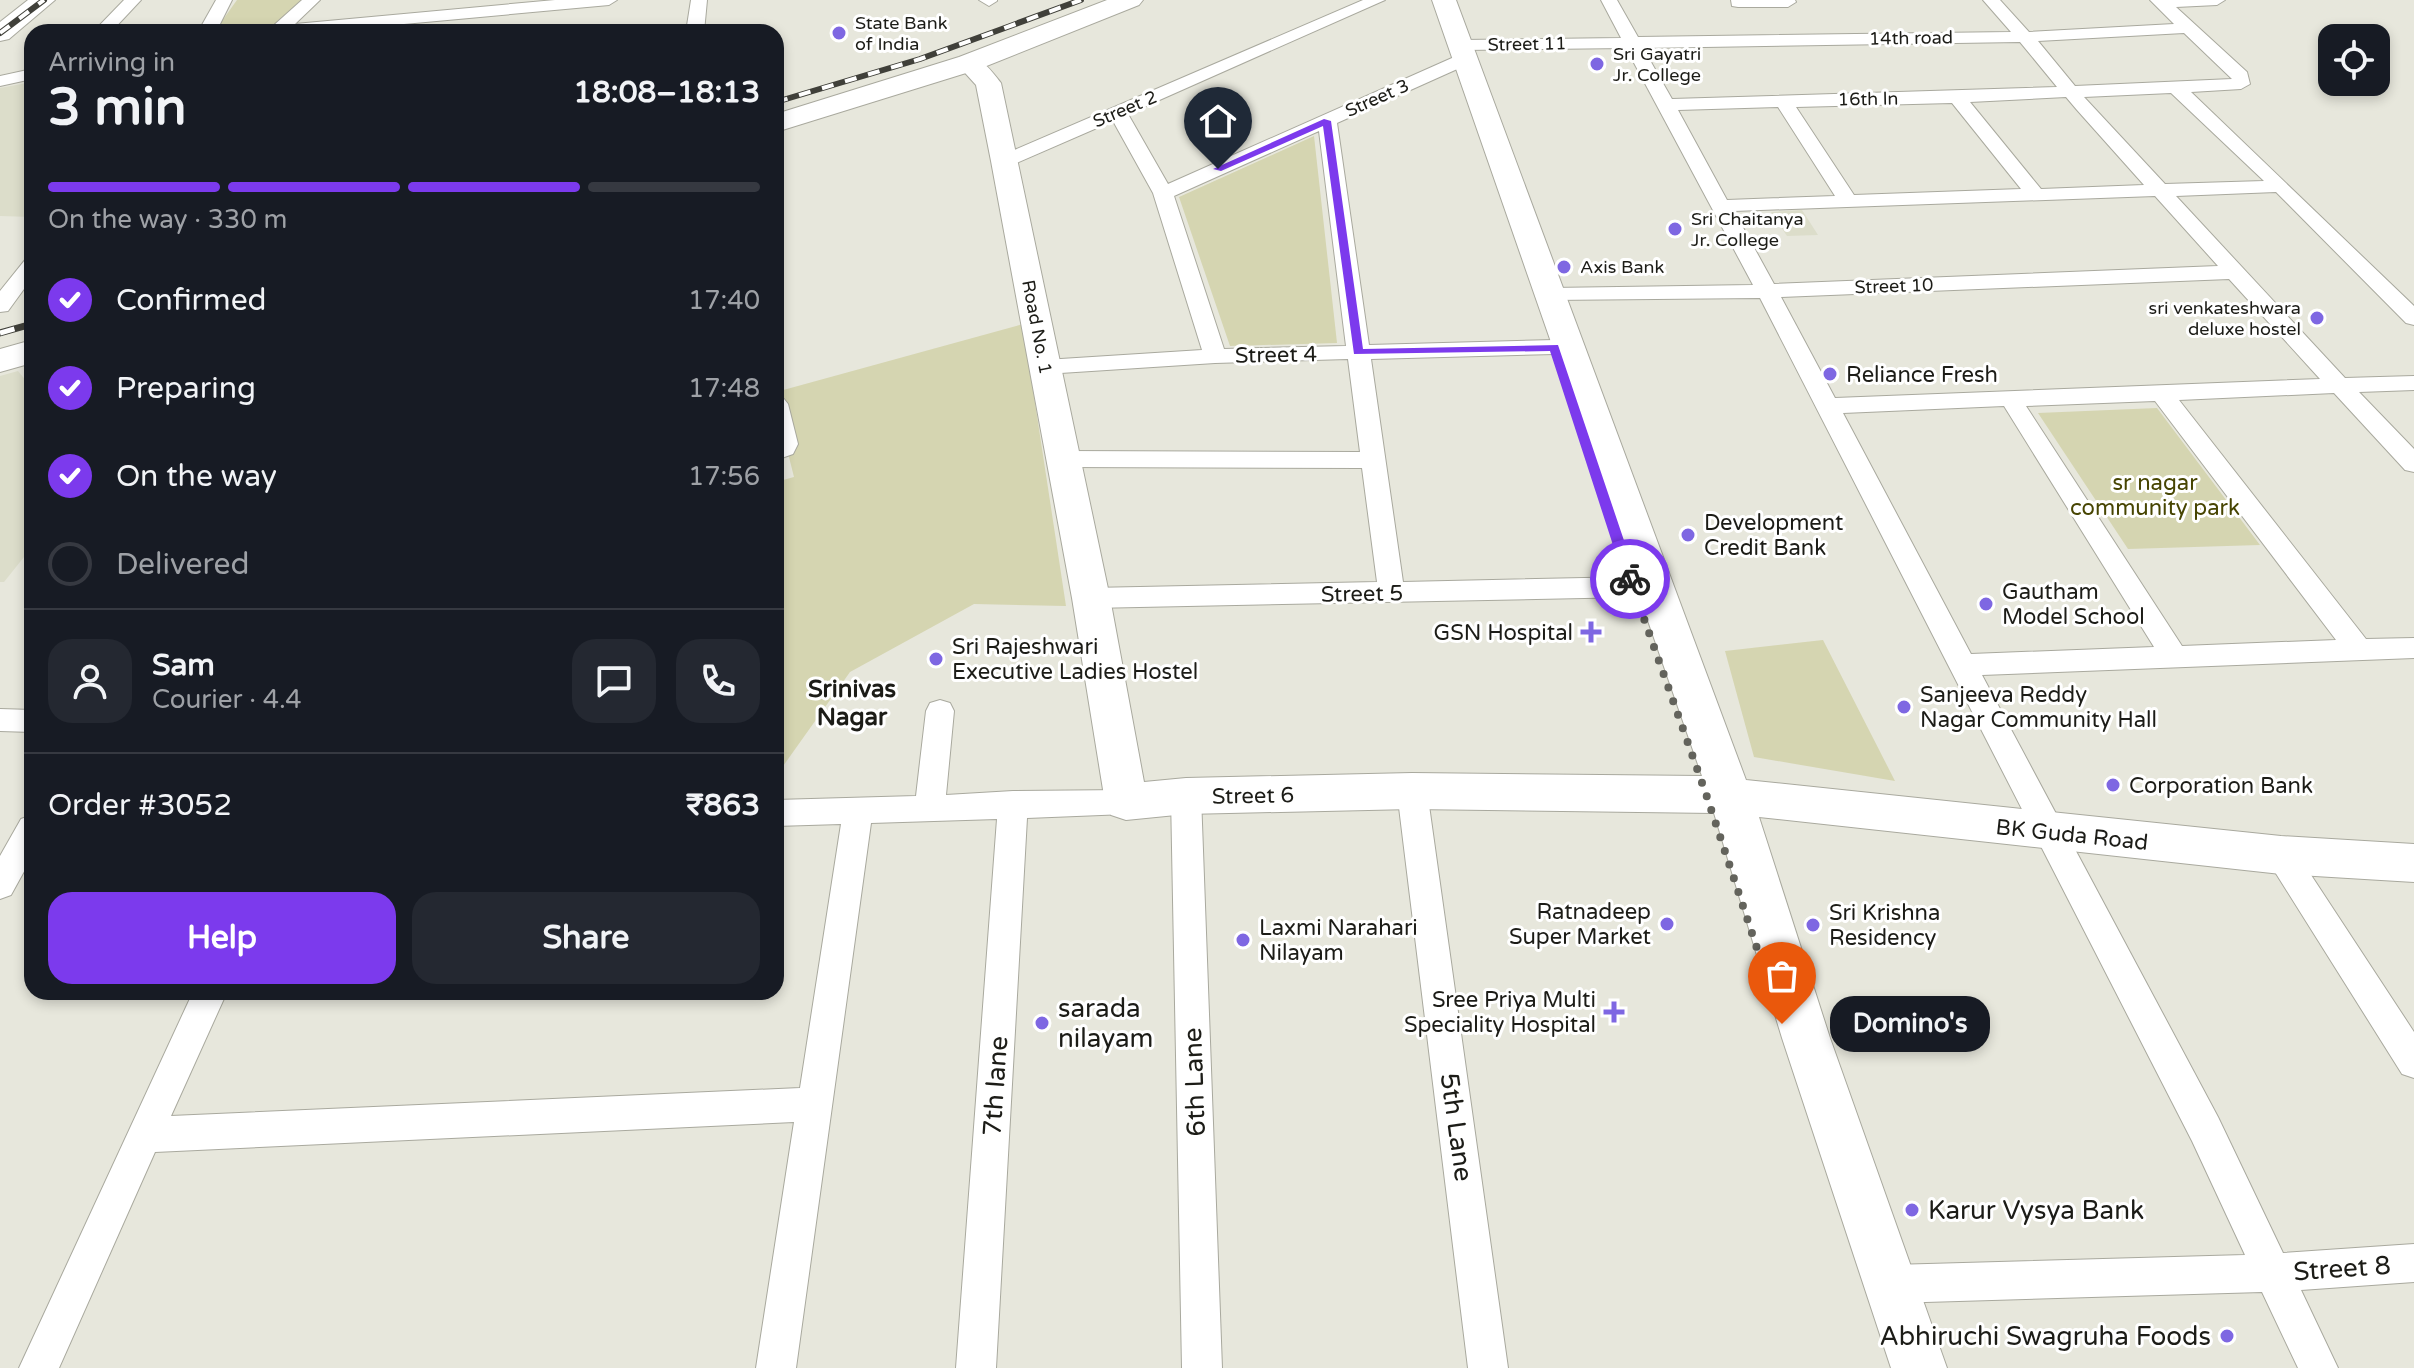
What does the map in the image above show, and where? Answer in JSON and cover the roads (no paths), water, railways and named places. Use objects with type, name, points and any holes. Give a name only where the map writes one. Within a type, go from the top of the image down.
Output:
[{"type":"highway","points":[[784,94],[934,49],[1061,0]]},
{"type":"highway","points":[[784,121],[969,63],[1130,0]]},
{"type":"highway","points":[[0,329],[24,322]]},
{"type":"highway","points":[[0,361],[24,354]]},
{"type":"main road","points":[[0,22],[28,0]]},
{"type":"main road","points":[[0,34],[43,0]]},
{"type":"main road","points":[[1435,0],[1463,51],[1633,587],[1719,796],[1890,1368]]},
{"type":"main road","points":[[1444,0],[1551,294],[1719,796],[1919,1368]]},
{"type":"main road","name":"Road No. 1","points":[[969,63],[988,83],[1005,161],[1091,598],[1126,802]]},
{"type":"main road","name":"Street 6","points":[[1126,802],[1186,796],[1412,791],[1719,796]]},
{"type":"main road","name":"BK Guda Road","points":[[1719,796],[2281,855],[2414,863]]},
{"type":"street","points":[[110,24],[133,0]]},
{"type":"street","points":[[211,24],[224,0]]},
{"type":"street","points":[[279,24],[312,0]]},
{"type":"street","points":[[426,19],[440,0]]},
{"type":"street","points":[[394,24],[581,0],[609,0]]},
{"type":"street","points":[[696,24],[699,0]]},
{"type":"street","name":"Street 2","points":[[1005,161],[1377,0]]},
{"type":"street","points":[[1609,0],[1767,291],[2205,1129],[2318,1368]]},
{"type":"street","points":[[1991,0],[2026,37],[2070,92],[2337,386],[2414,464]]},
{"type":"street","points":[[2159,1],[2217,0]]},
{"type":"street","points":[[2159,1],[2188,28]]},
{"type":"street","points":[[1738,2],[1796,16]]},
{"type":"street","points":[[519,24],[527,8]]},
{"type":"street","name":"14th road","points":[[1634,42],[1796,16],[2026,37],[2188,28]]},
{"type":"street","name":"16th ln","points":[[1666,105],[1957,97],[2241,84],[2241,76],[2188,28]]},
{"type":"street","name":"Street 11","points":[[1463,51],[1634,42]]},
{"type":"street","name":"Street 3","points":[[1163,193],[1327,121],[1463,51]]},
{"type":"street","points":[[0,81],[24,76]]},
{"type":"street","points":[[2175,87],[2281,186],[2414,318]]},
{"type":"street","points":[[1957,97],[2037,196]]},
{"type":"street","points":[[1783,101],[1848,201]]},
{"type":"street","points":[[1118,113],[1163,193],[1215,356]]},
{"type":"street","points":[[1327,121],[1391,592]]},
{"type":"street","points":[[1719,206],[2281,186]]},
{"type":"street","name":"Street 10","points":[[1551,294],[1767,291],[2236,272]]},
{"type":"street","points":[[0,306],[24,274]]},
{"type":"street","name":"Street 4","points":[[1045,367],[1215,356],[1555,347]]},
{"type":"street","points":[[1825,406],[2414,383]]},
{"type":"street","points":[[2161,392],[2358,649]]},
{"type":"street","points":[[2010,398],[2174,657]]},
{"type":"street","points":[[1063,459],[1375,460]]},
{"type":"street","name":"Street 5","points":[[1091,598],[1633,587]]},
{"type":"street","points":[[1964,665],[2414,648]]},
{"type":"street","points":[[930,807],[940,711]]},
{"type":"street","points":[[0,720],[24,721]]},
{"type":"street","name":"5th Lane","points":[[1412,791],[1488,1368]]},
{"type":"street","name":"6th Lane","points":[[1186,796],[1202,1368]]},
{"type":"street","name":"Street 6","points":[[784,813],[1013,803],[1126,802]]},
{"type":"street","name":"7th lane","points":[[976,1368],[1013,803]]},
{"type":"street","points":[[776,1368],[858,810]]},
{"type":"street","points":[[0,885],[24,842]]},
{"type":"street","points":[[2281,855],[2414,1062]]},
{"type":"street","points":[[39,1368],[206,1000]]},
{"type":"street","points":[[144,1135],[815,1104]]},
{"type":"street","name":"Street 8","points":[[1892,1284],[2271,1273],[2414,1263]]},
{"type":"railway","points":[[0,33],[44,0]]},
{"type":"railway","points":[[784,100],[920,59],[1081,0]]},
{"type":"railway","points":[[0,333],[24,326]]},
{"type":"place","name":"State Bank of India","points":[[839,33]]},
{"type":"place","name":"Sri Gayatri Jr. College","points":[[1597,64]]},
{"type":"place","name":"Sri Chaitanya Jr. College","points":[[1675,229]]},
{"type":"place","name":"Axis Bank","points":[[1564,267]]},
{"type":"place","name":"sri venkateshwara deluxe hostel","points":[[2317,318]]},
{"type":"place","name":"Reliance Fresh","points":[[1830,374]]},
{"type":"place","name":"Development Credit Bank","points":[[1688,535]]},
{"type":"place","name":"Gautham Model School","points":[[1986,604]]},
{"type":"place","name":"GSN Hospital","points":[[1591,632]]},
{"type":"place","name":"Sri Rajeshwari Executive Ladies Hostel","points":[[936,659]]},
{"type":"place","name":"Sanjeeva Reddy Nagar Community Hall","points":[[1904,707]]},
{"type":"place","name":"Corporation Bank","points":[[2113,785]]},
{"type":"place","name":"Ratnadeep Super Market","points":[[1667,924]]},
{"type":"place","name":"Sri Krishna Residency","points":[[1813,925]]},
{"type":"place","name":"Laxmi Narahari Nilayam","points":[[1243,940]]},
{"type":"place","name":"Sree Priya Multi Speciality Hospital","points":[[1614,1012]]},
{"type":"place","name":"sarada nilayam","points":[[1042,1023]]},
{"type":"place","name":"Domino's","points":[[1782,1024]]},
{"type":"place","name":"Karur Vysya Bank","points":[[1912,1210]]},
{"type":"place","name":"Abhiruchi Swagruha Foods","points":[[2227,1336]]},
{"type":"district","name":"Srinivas Nagar","points":[[852,703]]},
{"type":"park label","name":"sr nagar community park","points":[[2155,494]]}]
